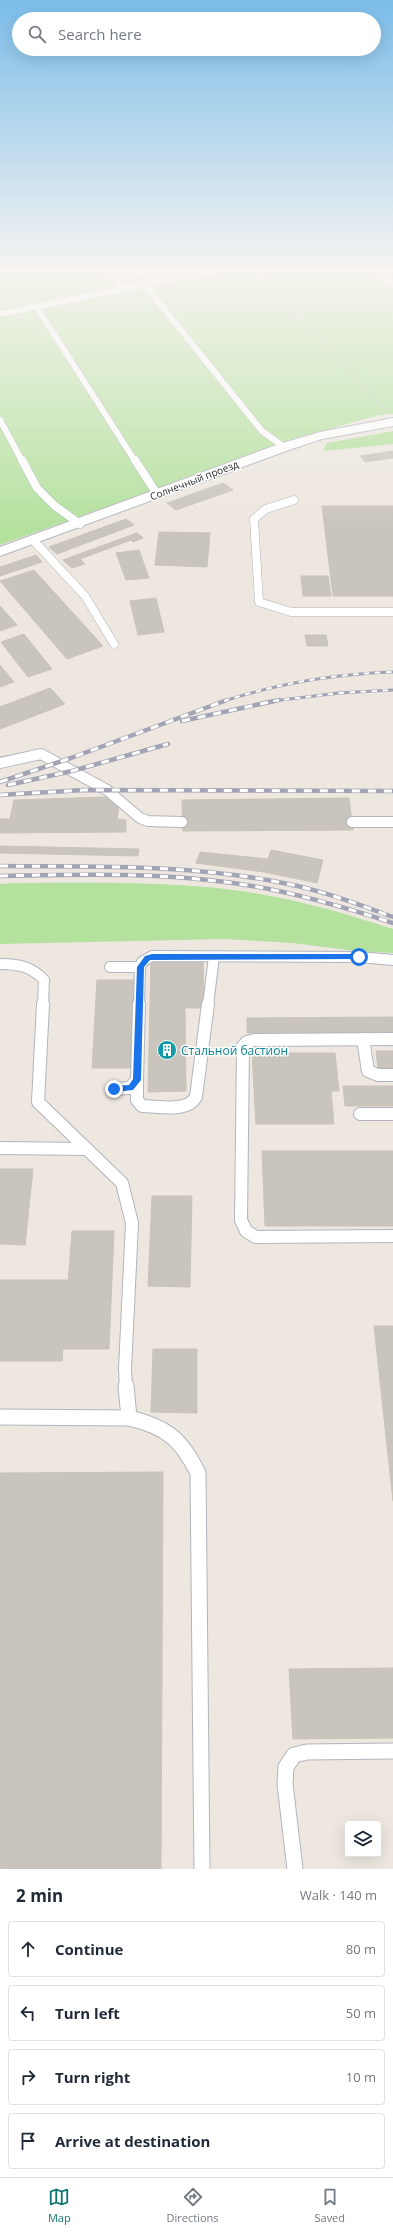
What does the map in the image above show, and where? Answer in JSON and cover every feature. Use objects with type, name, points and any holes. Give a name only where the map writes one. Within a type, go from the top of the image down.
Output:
[{"type":"street","name":"Солнечный проезд","points":[[0,552],[80,524],[284,446],[390,417]]},
{"type":"lane","points":[[68,356],[157,494]]},
{"type":"lane","points":[[201,356],[262,431],[284,446]]},
{"type":"lane","points":[[0,420],[38,488],[55,506],[80,524]]},
{"type":"lane","points":[[294,500],[266,509],[254,519],[258,602],[291,612],[393,612]]},
{"type":"lane","points":[[33,540],[85,596],[114,644]]},
{"type":"lane","points":[[0,763],[42,754],[107,790],[140,818],[148,821],[182,822]]},
{"type":"lane","points":[[352,822],[393,822]]},
{"type":"lane","points":[[214,957],[196,1097],[192,1104],[185,1107],[142,1106],[137,1100],[140,967],[142,962],[152,956],[359,957],[393,960]]},
{"type":"lane","points":[[0,964],[19,964],[34,969],[44,980],[38,1102],[122,1183],[132,1223],[125,1369],[129,1418]]},
{"type":"lane","points":[[110,967],[140,967]]},
{"type":"lane","points":[[363,1039],[368,1071],[378,1075],[393,1075]]},
{"type":"lane","points":[[393,1039],[255,1040],[247,1042],[243,1046],[241,1220],[242,1227],[247,1233],[256,1237],[393,1236]]},
{"type":"lane","points":[[114,1089],[130,1088],[137,1080]]},
{"type":"lane","points":[[360,1114],[393,1114]]},
{"type":"lane","points":[[0,1148],[86,1149]]},
{"type":"lane","points":[[0,1417],[129,1418],[152,1422],[172,1434],[188,1450],[198,1473],[202,1869]]},
{"type":"lane","points":[[295,1869],[285,1784],[286,1767],[294,1755],[307,1752],[393,1751]]},
{"type":"path","points":[[335,356],[390,417]]},
{"type":"green space","points":[[0,356],[393,356],[393,414],[379,415],[301,437],[0,545]]},
{"type":"green space","points":[[393,431],[393,444],[323,451],[327,443]]},
{"type":"green space","points":[[127,883],[180,885],[254,893],[334,911],[393,929],[393,953],[355,951],[293,943],[224,939],[0,944],[0,884]]},
{"type":"building","points":[[393,451],[393,458],[365,462],[360,456]]},
{"type":"building","points":[[223,483],[233,490],[176,510],[167,503]]},
{"type":"building","points":[[322,506],[393,506],[393,596],[333,596]]},
{"type":"building","points":[[126,519],[134,525],[57,554],[49,547]]},
{"type":"building","points":[[159,532],[210,533],[207,567],[155,565]]},
{"type":"building","points":[[137,533],[143,538],[133,542],[131,540],[80,559],[85,564],[72,568],[63,560]]},
{"type":"building","points":[[139,550],[149,578],[126,580],[116,553]]},
{"type":"building","points":[[36,555],[42,562],[0,576],[0,567]]},
{"type":"building","points":[[34,570],[103,646],[67,659],[0,581]]},
{"type":"building","points":[[301,576],[328,576],[331,596],[303,596]]},
{"type":"building","points":[[156,598],[164,632],[138,635],[130,601]]},
{"type":"building","points":[[0,606],[17,625],[0,631]]},
{"type":"building","points":[[24,634],[52,669],[28,677],[1,642]]},
{"type":"building","points":[[305,635],[326,635],[328,646],[307,646]]},
{"type":"building","points":[[0,665],[14,682],[0,687]]},
{"type":"building","points":[[50,688],[65,704],[0,729],[0,707]]},
{"type":"building","points":[[107,797],[119,805],[117,819],[126,820],[126,832],[0,833],[0,819],[10,819],[14,800]]},
{"type":"building","points":[[349,798],[353,830],[183,831],[182,800]]},
{"type":"building","points":[[0,846],[139,849],[138,856],[0,853]]},
{"type":"building","points":[[271,850],[323,860],[317,883],[264,872],[196,863],[200,852],[268,859]]},
{"type":"building","name":"Стальной бастион","points":[[203,961],[204,1008],[185,1008],[186,1091],[148,1092],[151,962]]},
{"type":"building","points":[[97,980],[134,980],[131,1068],[92,1068]]},
{"type":"building","points":[[393,1017],[393,1032],[247,1033],[247,1018]]},
{"type":"building","points":[[376,1051],[393,1051],[393,1068],[378,1068]]},
{"type":"building","points":[[252,1053],[335,1053],[339,1091],[331,1091],[334,1124],[256,1124]]},
{"type":"building","points":[[343,1086],[393,1086],[393,1106],[345,1106]]},
{"type":"building","points":[[262,1151],[393,1151],[393,1226],[265,1226]]},
{"type":"building","points":[[0,1169],[33,1169],[25,1245],[0,1244]]},
{"type":"building","points":[[152,1196],[192,1196],[190,1287],[148,1286]]},
{"type":"building","points":[[72,1231],[114,1231],[109,1349],[63,1349]]},
{"type":"building","points":[[0,1280],[68,1280],[62,1361],[0,1361]]},
{"type":"building","points":[[374,1326],[393,1326],[393,1501]]},
{"type":"building","points":[[153,1349],[197,1349],[197,1413],[151,1412]]},
{"type":"building","points":[[163,1472],[161,1869],[0,1869],[0,1473]]},
{"type":"building","points":[[393,1668],[393,1738],[293,1739],[289,1669]]},
{"type":"railway","points":[[225,701],[266,689],[307,680],[393,672]]},
{"type":"railway","points":[[276,701],[339,693],[393,690]]},
{"type":"railway","points":[[0,782],[71,758],[225,701]]},
{"type":"railway","points":[[182,721],[276,701]]},
{"type":"railway","points":[[8,785],[72,771],[168,744]]},
{"type":"railway","points":[[0,795],[84,790],[393,791]]},
{"type":"railway","points":[[0,866],[142,868],[213,872],[311,889],[393,917]]},
{"type":"railway","points":[[0,876],[126,875],[221,881],[270,889],[306,897],[393,923]]},
{"type":"place","name":"Стальной бастион","points":[[167,1050]]},
{"type":"route","points":[[114,1089],[130,1088],[135,1085],[137,1080],[140,967],[142,962],[147,958],[152,956],[359,957]]}]
